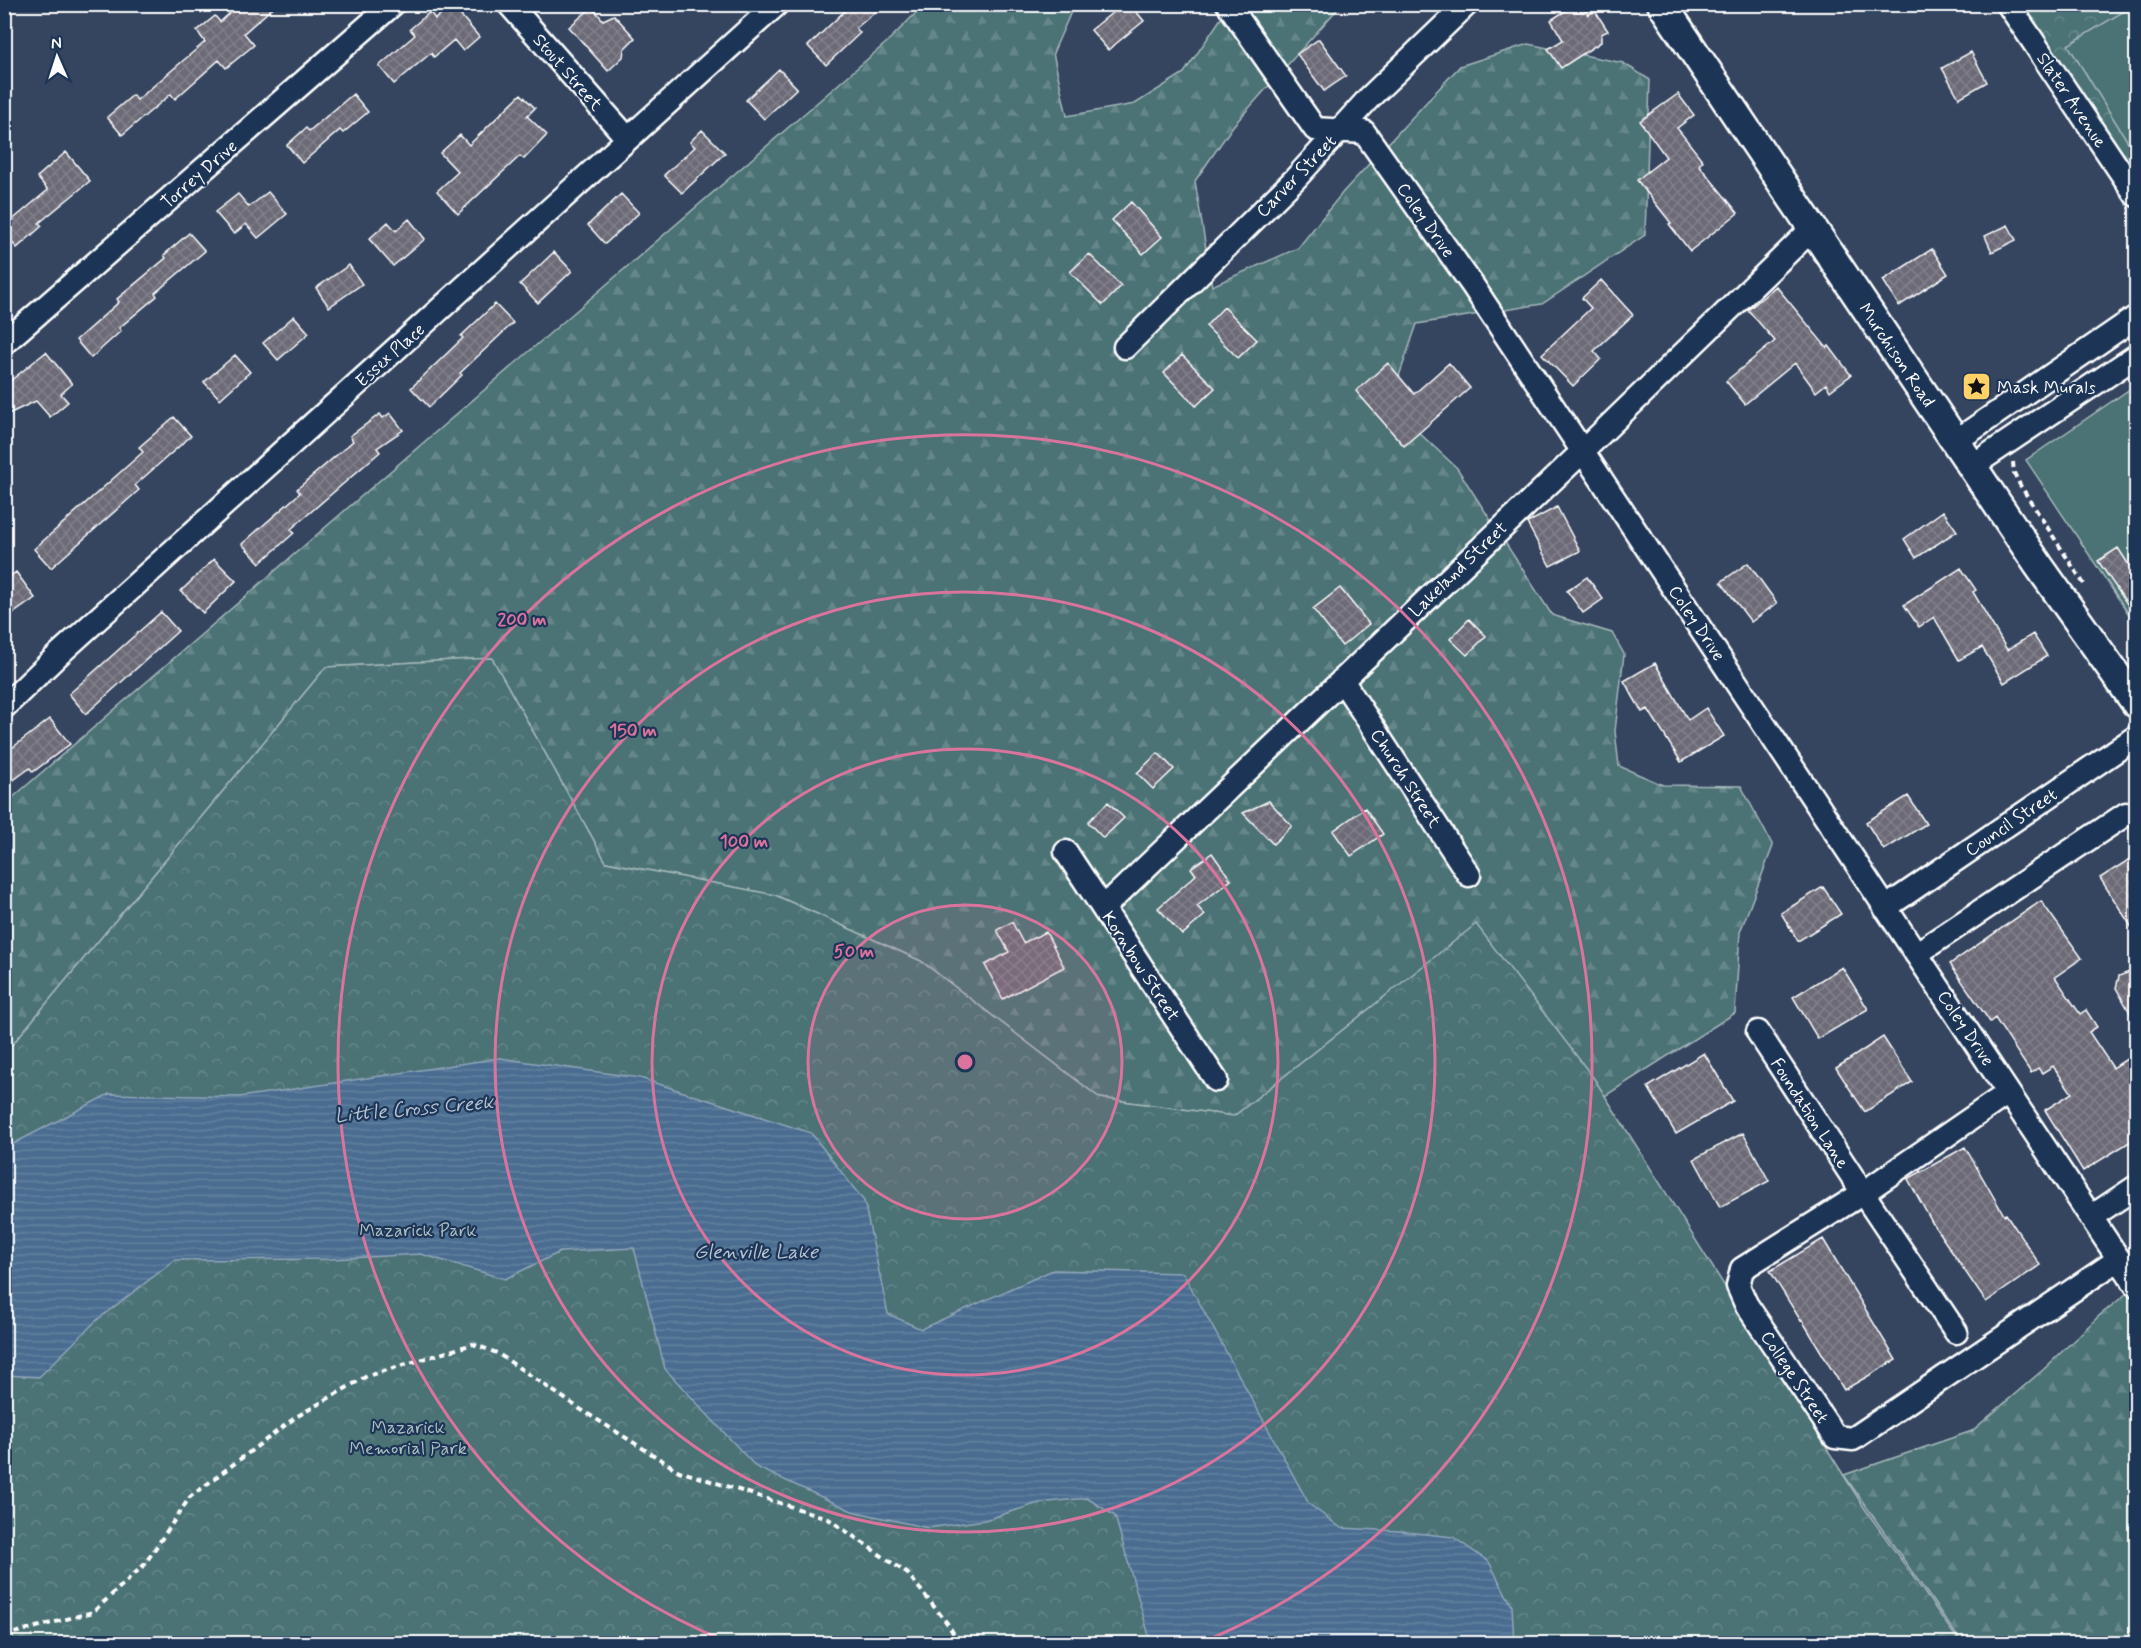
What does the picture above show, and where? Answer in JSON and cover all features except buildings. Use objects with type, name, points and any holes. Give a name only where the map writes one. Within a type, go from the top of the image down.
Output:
[{"type":"main road","name":"Murchison Road","points":[[1662,4],[2039,566],[2136,703]]},
{"type":"street","name":"Torrey Drive","points":[[4,343],[393,4]]},
{"type":"street","name":"Stout Street","points":[[509,4],[628,139]]},
{"type":"street","name":"Essex Place","points":[[4,706],[777,4]]},
{"type":"street","name":"Coley Drive","points":[[1228,4],[1315,129],[1364,132],[1473,286],[2136,1285]]},
{"type":"street","name":"Slater Avenue","points":[[2008,4],[2136,195]]},
{"type":"street","name":"Carver Street","points":[[1125,347],[1295,178],[1369,98],[1461,7]]},
{"type":"street","name":"Lakeland Street","points":[[1103,908],[1583,451],[1812,229]]},
{"type":"street","points":[[1956,441],[2136,317]]},
{"type":"street","points":[[1972,466],[2136,356]]},
{"type":"street","name":"Church Street","points":[[1342,680],[1469,875]]},
{"type":"street","name":"Council Street","points":[[1885,908],[2136,736]]},
{"type":"street","points":[[1916,954],[2126,814]]},
{"type":"street","name":"Kornbow Street","points":[[1066,852],[1216,1080]]},
{"type":"street","name":"Foundation Lane","points":[[1758,1032],[1956,1332]]},
{"type":"street","points":[[1863,1193],[2008,1092]]},
{"type":"street","points":[[2091,1217],[2136,1187]]},
{"type":"street","name":"College Street","points":[[1863,1193],[1742,1269],[1738,1286],[1746,1304],[1835,1437],[1853,1439],[2119,1259]]},
{"type":"path","points":[[2022,455],[2013,461],[2014,473],[2019,485],[2085,584]]},
{"type":"path","points":[[4,1633],[93,1612],[144,1566],[190,1497],[296,1417],[367,1376],[473,1344],[497,1353],[580,1409],[679,1471],[827,1518],[908,1574],[947,1623],[960,1644]]},
{"type":"green space","points":[[924,5],[1074,5],[1053,53],[1067,116],[1135,104],[1184,73],[1230,5],[1341,5],[1233,126],[1195,181],[1212,286],[1298,248],[1343,192],[1460,66],[1528,44],[1623,63],[1650,80],[1645,235],[1542,304],[1417,324],[1389,405],[1457,468],[1552,615],[1612,633],[1624,654],[1615,731],[1619,766],[1663,785],[1741,786],[1773,846],[1740,932],[1735,1013],[1605,1096],[1476,925],[1234,1116],[1100,1098],[921,961],[775,895],[606,862],[492,658],[326,667],[12,1045],[4,1044],[4,805],[886,43]]},
{"type":"green space","points":[[2019,5],[2136,5],[2136,191]]},
{"type":"green space","points":[[2128,5],[2136,5],[2136,155],[2068,45],[2126,10]]},
{"type":"green space","points":[[2136,385],[2136,625],[2026,460]]},
{"type":"green space","name":"Mazarick Park","points":[[492,658],[606,862],[775,895],[921,961],[1100,1098],[1234,1116],[1476,924],[1595,1080],[1863,1506],[1960,1643],[5,1644],[5,1044],[12,1045],[326,667]]},
{"type":"green space","points":[[2136,1286],[2136,1643],[1962,1643],[1844,1475],[1972,1431],[2044,1369],[2100,1315]]},
{"type":"water","name":"Glenville Lake","points":[[500,1058],[640,1078],[811,1133],[864,1201],[888,1314],[921,1329],[1053,1270],[1183,1273],[1309,1504],[1341,1528],[1453,1537],[1489,1562],[1512,1606],[1514,1643],[1151,1643],[1115,1516],[1087,1498],[1039,1503],[985,1520],[928,1528],[852,1511],[756,1467],[665,1369],[634,1248],[560,1252],[505,1279],[421,1254],[332,1259],[175,1260],[97,1320],[39,1377],[5,1375],[5,1148],[109,1094],[240,1097]]},
{"type":"place","name":"Mask Murals","points":[[1976,387]]},
{"type":"water label","name":"Little Cross Creek","points":[[414,1108]]},
{"type":"park label","name":"Mazarick Memorial Park","points":[[408,1437]]}]
